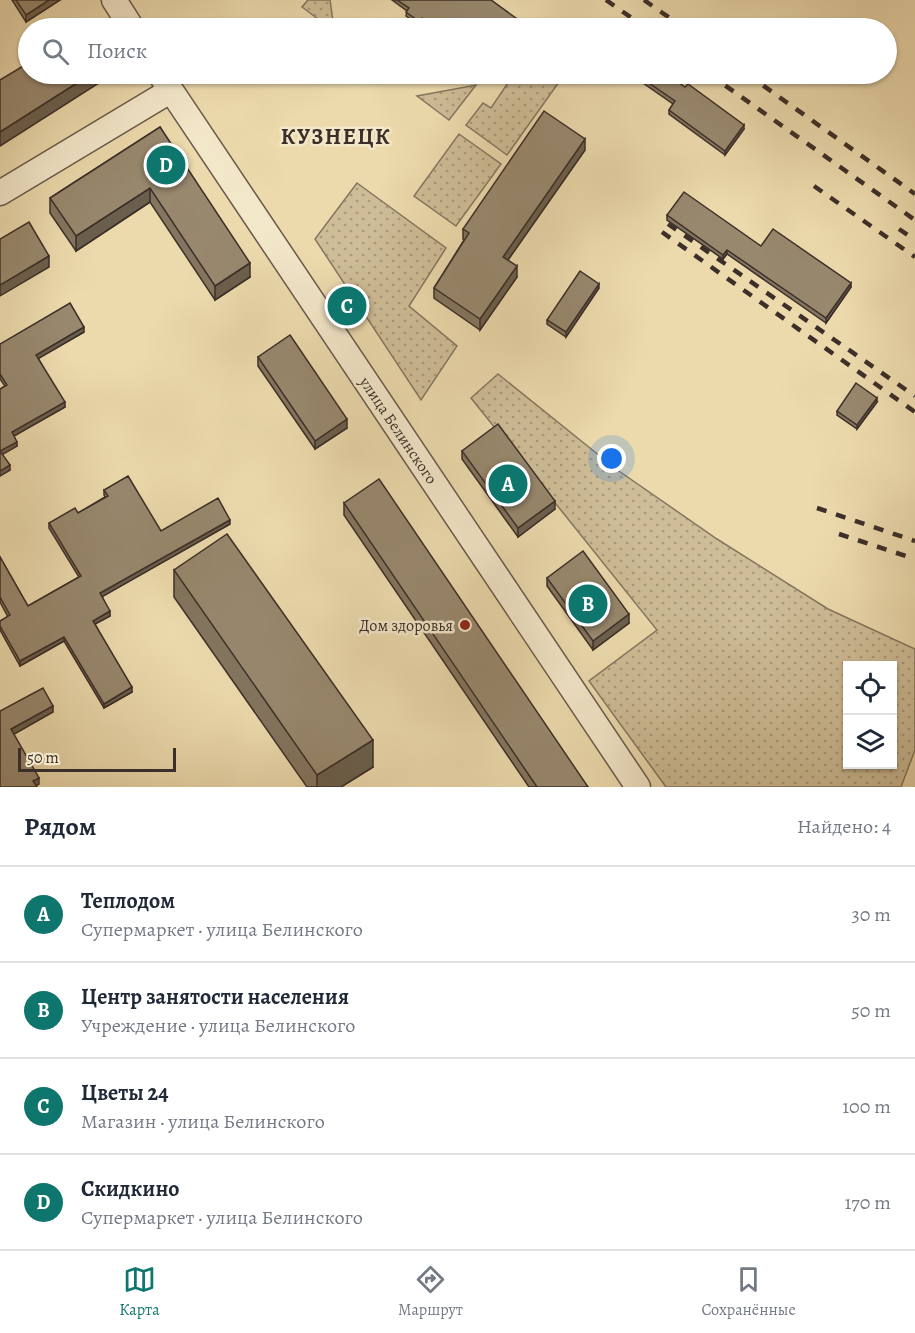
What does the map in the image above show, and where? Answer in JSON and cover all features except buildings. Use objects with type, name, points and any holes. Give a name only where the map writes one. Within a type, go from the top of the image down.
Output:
[{"type":"street","points":[[114,0],[126,18]]},
{"type":"street","points":[[0,193],[162,84]]},
{"type":"street","name":"улица Белинского","points":[[166,84],[638,787]]},
{"type":"shaded area","points":[[308,0],[330,0],[333,18],[317,18],[302,7]]},
{"type":"shaded area","points":[[507,84],[558,84],[507,155],[466,125],[483,103],[491,108]]},
{"type":"shaded area","points":[[476,85],[449,120],[417,96]]},
{"type":"shaded area","points":[[459,134],[501,164],[456,226],[414,196]]},
{"type":"shaded area","points":[[357,183],[446,248],[409,306],[457,346],[421,400],[315,239]]},
{"type":"shaded area","points":[[498,374],[616,469],[717,539],[828,609],[915,649],[915,750],[901,787],[666,787],[589,681],[657,630],[471,398]]},
{"type":"railway","points":[[606,0],[632,18]]},
{"type":"railway","points":[[644,0],[670,18]]},
{"type":"railway","points":[[723,84],[915,220]]},
{"type":"railway","points":[[761,84],[915,194]]},
{"type":"railway","points":[[814,186],[915,257]]},
{"type":"railway","points":[[668,224],[915,396]]},
{"type":"railway","points":[[899,229],[915,240]]},
{"type":"railway","points":[[662,232],[915,412]]},
{"type":"railway","points":[[817,508],[915,541]]},
{"type":"railway","points":[[839,534],[915,559]]},
{"type":"place","name":"Скидкино","points":[[166,165]]},
{"type":"place","name":"Цветы 24","points":[[347,306]]},
{"type":"place","name":"Теплодом","points":[[508,484]]},
{"type":"place","name":"Центр занятости населения","points":[[588,604]]},
{"type":"place","name":"Дом здоровья","points":[[465,625]]},
{"type":"district","name":"КУЗНЕЦК","points":[[336,136]]}]
